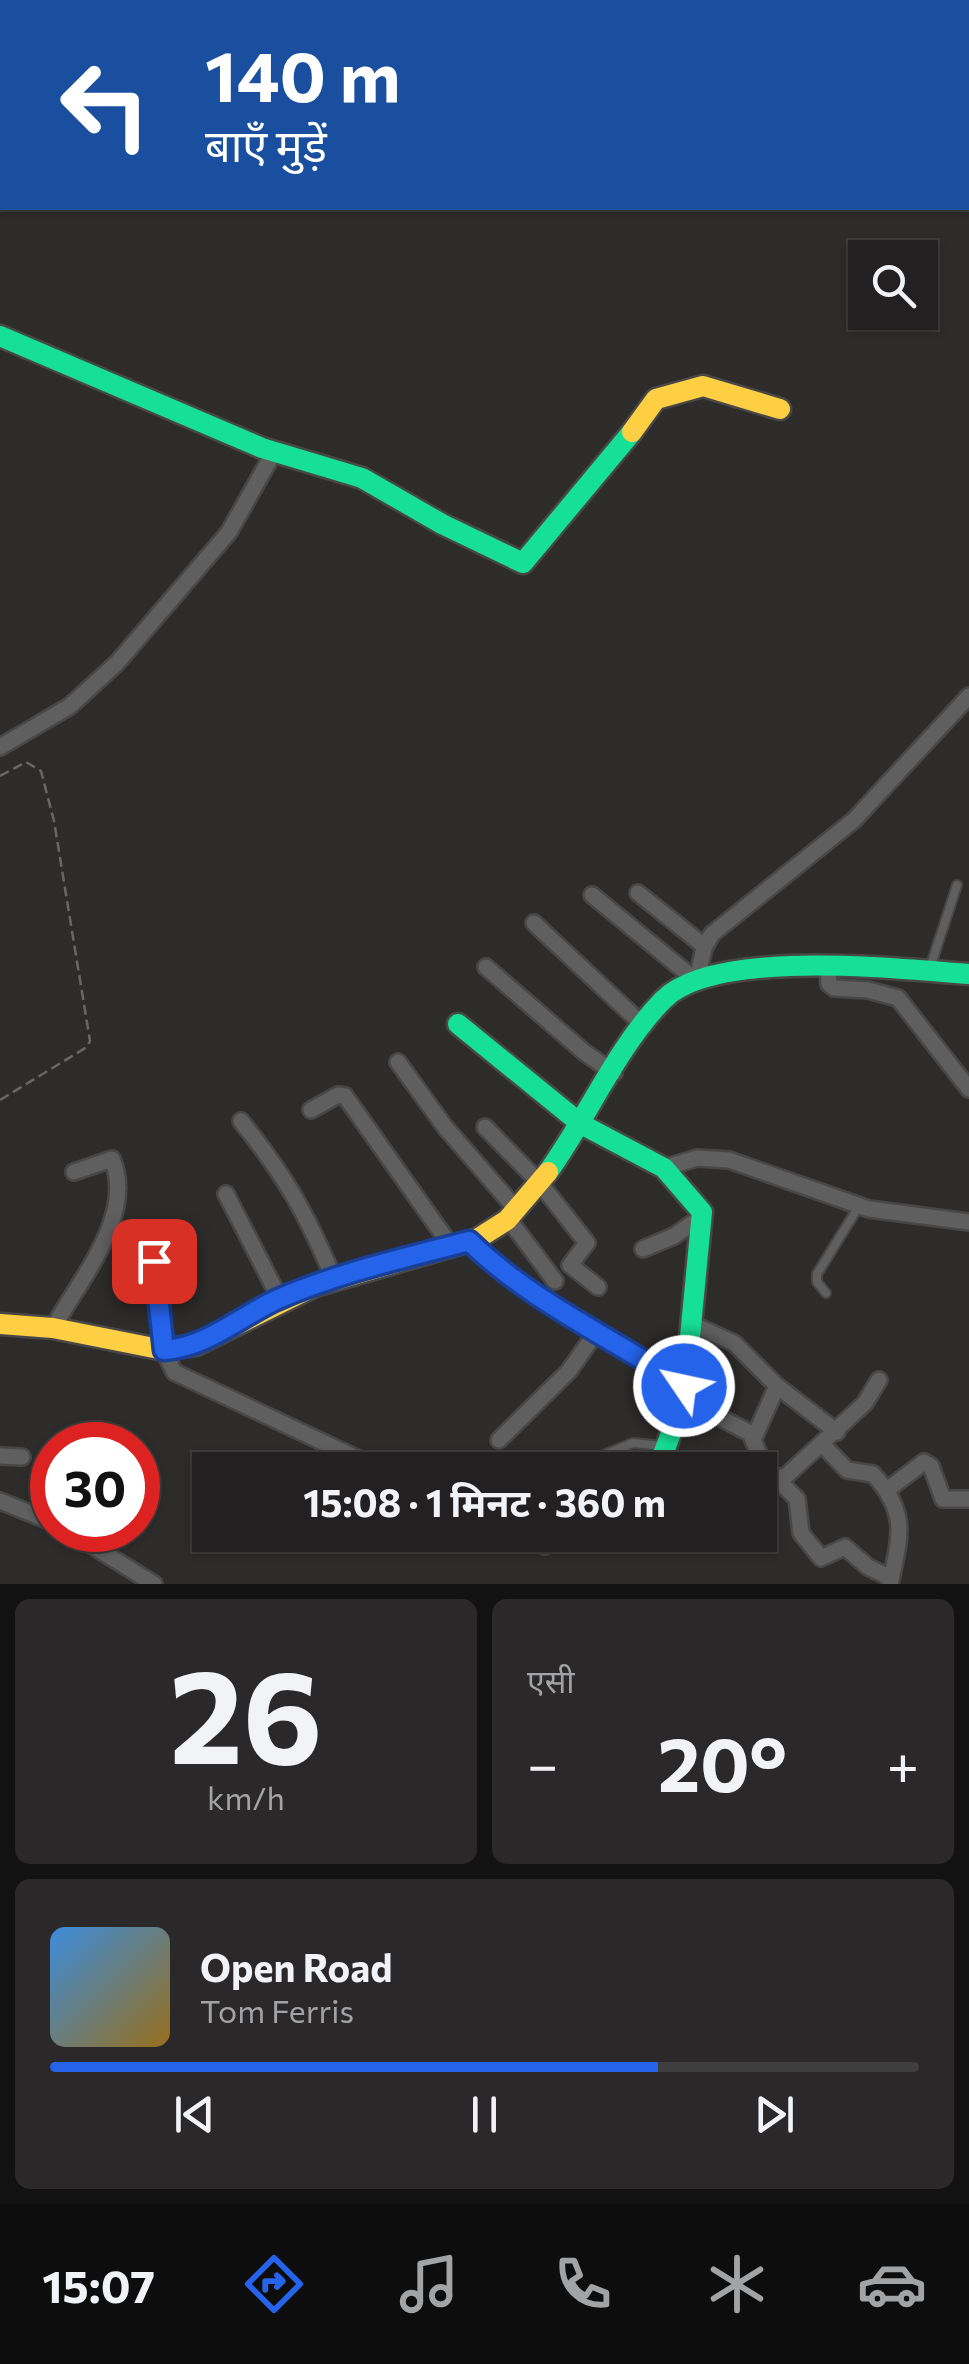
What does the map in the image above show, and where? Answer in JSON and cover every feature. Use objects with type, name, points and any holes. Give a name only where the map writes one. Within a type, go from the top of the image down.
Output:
[{"type":"street","points":[[0,336],[274,452],[362,478],[525,564],[621,448],[656,399],[703,386],[780,409]]},
{"type":"street","points":[[0,747],[70,706],[117,663],[229,532],[274,452]]},
{"type":"street","points":[[696,977],[704,946],[712,934],[862,813],[969,696]]},
{"type":"street","points":[[638,893],[704,946]]},
{"type":"street","points":[[592,894],[696,977]]},
{"type":"street","points":[[534,923],[644,1026]]},
{"type":"street","points":[[486,967],[614,1073]]},
{"type":"street","points":[[828,970],[832,988],[888,993],[904,1003],[969,1089]]},
{"type":"street","points":[[0,1324],[53,1328],[164,1350],[196,1345],[280,1299],[334,1279],[460,1244],[494,1229],[539,1182],[644,1026],[674,989],[696,977],[722,971],[969,974]]},
{"type":"street","points":[[458,1024],[581,1124],[664,1168],[703,1216],[684,1392],[662,1452]]},
{"type":"street","points":[[398,1062],[511,1213],[556,1281]]},
{"type":"street","points":[[312,1110],[338,1095],[345,1096],[460,1244],[754,1438],[759,1452]]},
{"type":"street","points":[[241,1121],[293,1190],[334,1279]]},
{"type":"street","points":[[485,1127],[539,1182],[588,1244],[570,1265],[598,1287]]},
{"type":"street","points":[[53,1328],[106,1234],[120,1198],[110,1157],[74,1172]]},
{"type":"street","points":[[664,1168],[696,1158],[729,1160],[859,1206],[968,1219]]},
{"type":"street","points":[[226,1194],[280,1299]]},
{"type":"street","points":[[643,1249],[674,1236],[703,1216]]},
{"type":"street","points":[[154,1261],[164,1350],[177,1375],[343,1452]]},
{"type":"street","points":[[692,1324],[734,1343],[777,1386],[837,1432]]},
{"type":"street","points":[[499,1440],[569,1371],[597,1332]]},
{"type":"street","points":[[777,1477],[785,1478],[837,1432],[866,1403],[879,1380]]},
{"type":"street","points":[[754,1438],[777,1386]]},
{"type":"street","points":[[777,1479],[798,1500],[802,1533],[820,1558],[844,1547],[890,1581],[898,1557],[896,1504],[870,1473],[845,1468],[823,1445]]},
{"type":"street","points":[[0,1456],[22,1457]]},
{"type":"street","points":[[887,1490],[924,1462],[930,1466],[943,1499],[969,1498]]},
{"type":"street","points":[[0,1501],[30,1513]]},
{"type":"street","points":[[102,1552],[154,1584]]},
{"type":"lane","points":[[929,972],[957,885]]},
{"type":"lane","points":[[826,1293],[817,1282],[817,1274],[859,1206]]},
{"type":"lane","points":[[611,1452],[632,1444],[663,1446]]},
{"type":"path","points":[[0,776],[26,762],[41,771],[54,821],[90,1041],[86,1048],[0,1100]]},
{"type":"traffic: fast","points":[[0,336],[262,448],[362,478],[442,524],[523,563],[632,432]]},
{"type":"traffic: fast","points":[[548,1172],[631,1039],[663,1000],[688,984],[722,973],[808,966],[969,974]]},
{"type":"traffic: fast","points":[[458,1024],[581,1124],[664,1168],[702,1212],[684,1399],[664,1452]]},
{"type":"traffic: slow","points":[[632,432],[656,399],[703,386],[780,409]]},
{"type":"traffic: slow","points":[[0,1324],[53,1328],[164,1350],[196,1345],[315,1286],[477,1239],[507,1220],[548,1172]]},
{"type":"route","points":[[154,1261],[164,1350],[182,1349],[276,1300],[334,1279],[469,1241],[508,1278],[624,1345],[684,1386]]}]
